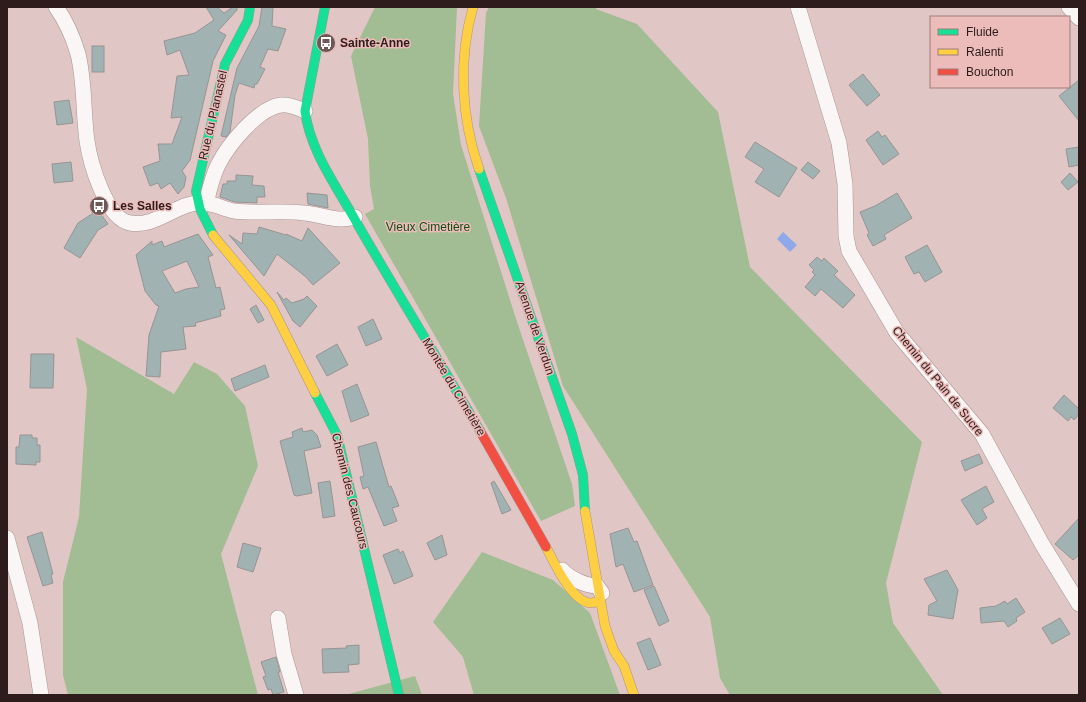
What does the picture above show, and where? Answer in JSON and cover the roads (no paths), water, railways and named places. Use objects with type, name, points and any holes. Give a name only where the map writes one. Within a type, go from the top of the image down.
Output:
[{"type":"street","points":[[56,7],[71,34],[78,54],[88,142],[104,195],[110,209],[123,221],[142,224],[157,220],[187,205],[202,203],[233,211],[304,213],[343,219],[355,217]]},
{"type":"street","name":"Rue du Planastel","points":[[202,203],[196,191],[224,64],[248,20],[250,7]]},
{"type":"street","points":[[202,203],[210,188],[218,165],[230,146],[248,125],[269,109],[281,105],[292,106],[305,111],[325,7]]},
{"type":"street","name":"Avenue de Verdun","points":[[473,7],[470,17],[463,83],[464,105],[469,133],[475,158],[572,434],[583,475],[585,512],[599,593]]},
{"type":"street","name":"Chemin du Pain de Sucre","points":[[798,7],[839,143],[845,184],[846,236],[849,251],[897,333],[982,434],[1042,544],[1079,604]]},
{"type":"street","points":[[1070,7],[1079,18]]},
{"type":"street","name":"Montée du Cimetière","points":[[305,111],[307,126],[320,158],[355,217],[389,280],[470,412],[552,559],[565,573],[591,586],[599,593]]},
{"type":"street","name":"Chemin des Caucours","points":[[202,203],[220,246],[262,293],[271,306],[337,435],[399,695]]},
{"type":"street","points":[[583,475],[594,506]]},
{"type":"street","points":[[7,538],[30,624],[41,695]]},
{"type":"street","points":[[605,569],[599,593],[606,600],[617,632],[624,666],[634,695]]},
{"type":"street","points":[[278,618],[284,654],[296,695]]},
{"type":"water","points":[[783,232],[797,245],[790,252],[777,239]]},
{"type":"place","name":"Sainte-Anne","points":[[326,43]]},
{"type":"place","name":"Les Salles","points":[[99,206]]},
{"type":"park label","name":"Vieux Cimetière","points":[[428,227]]}]
